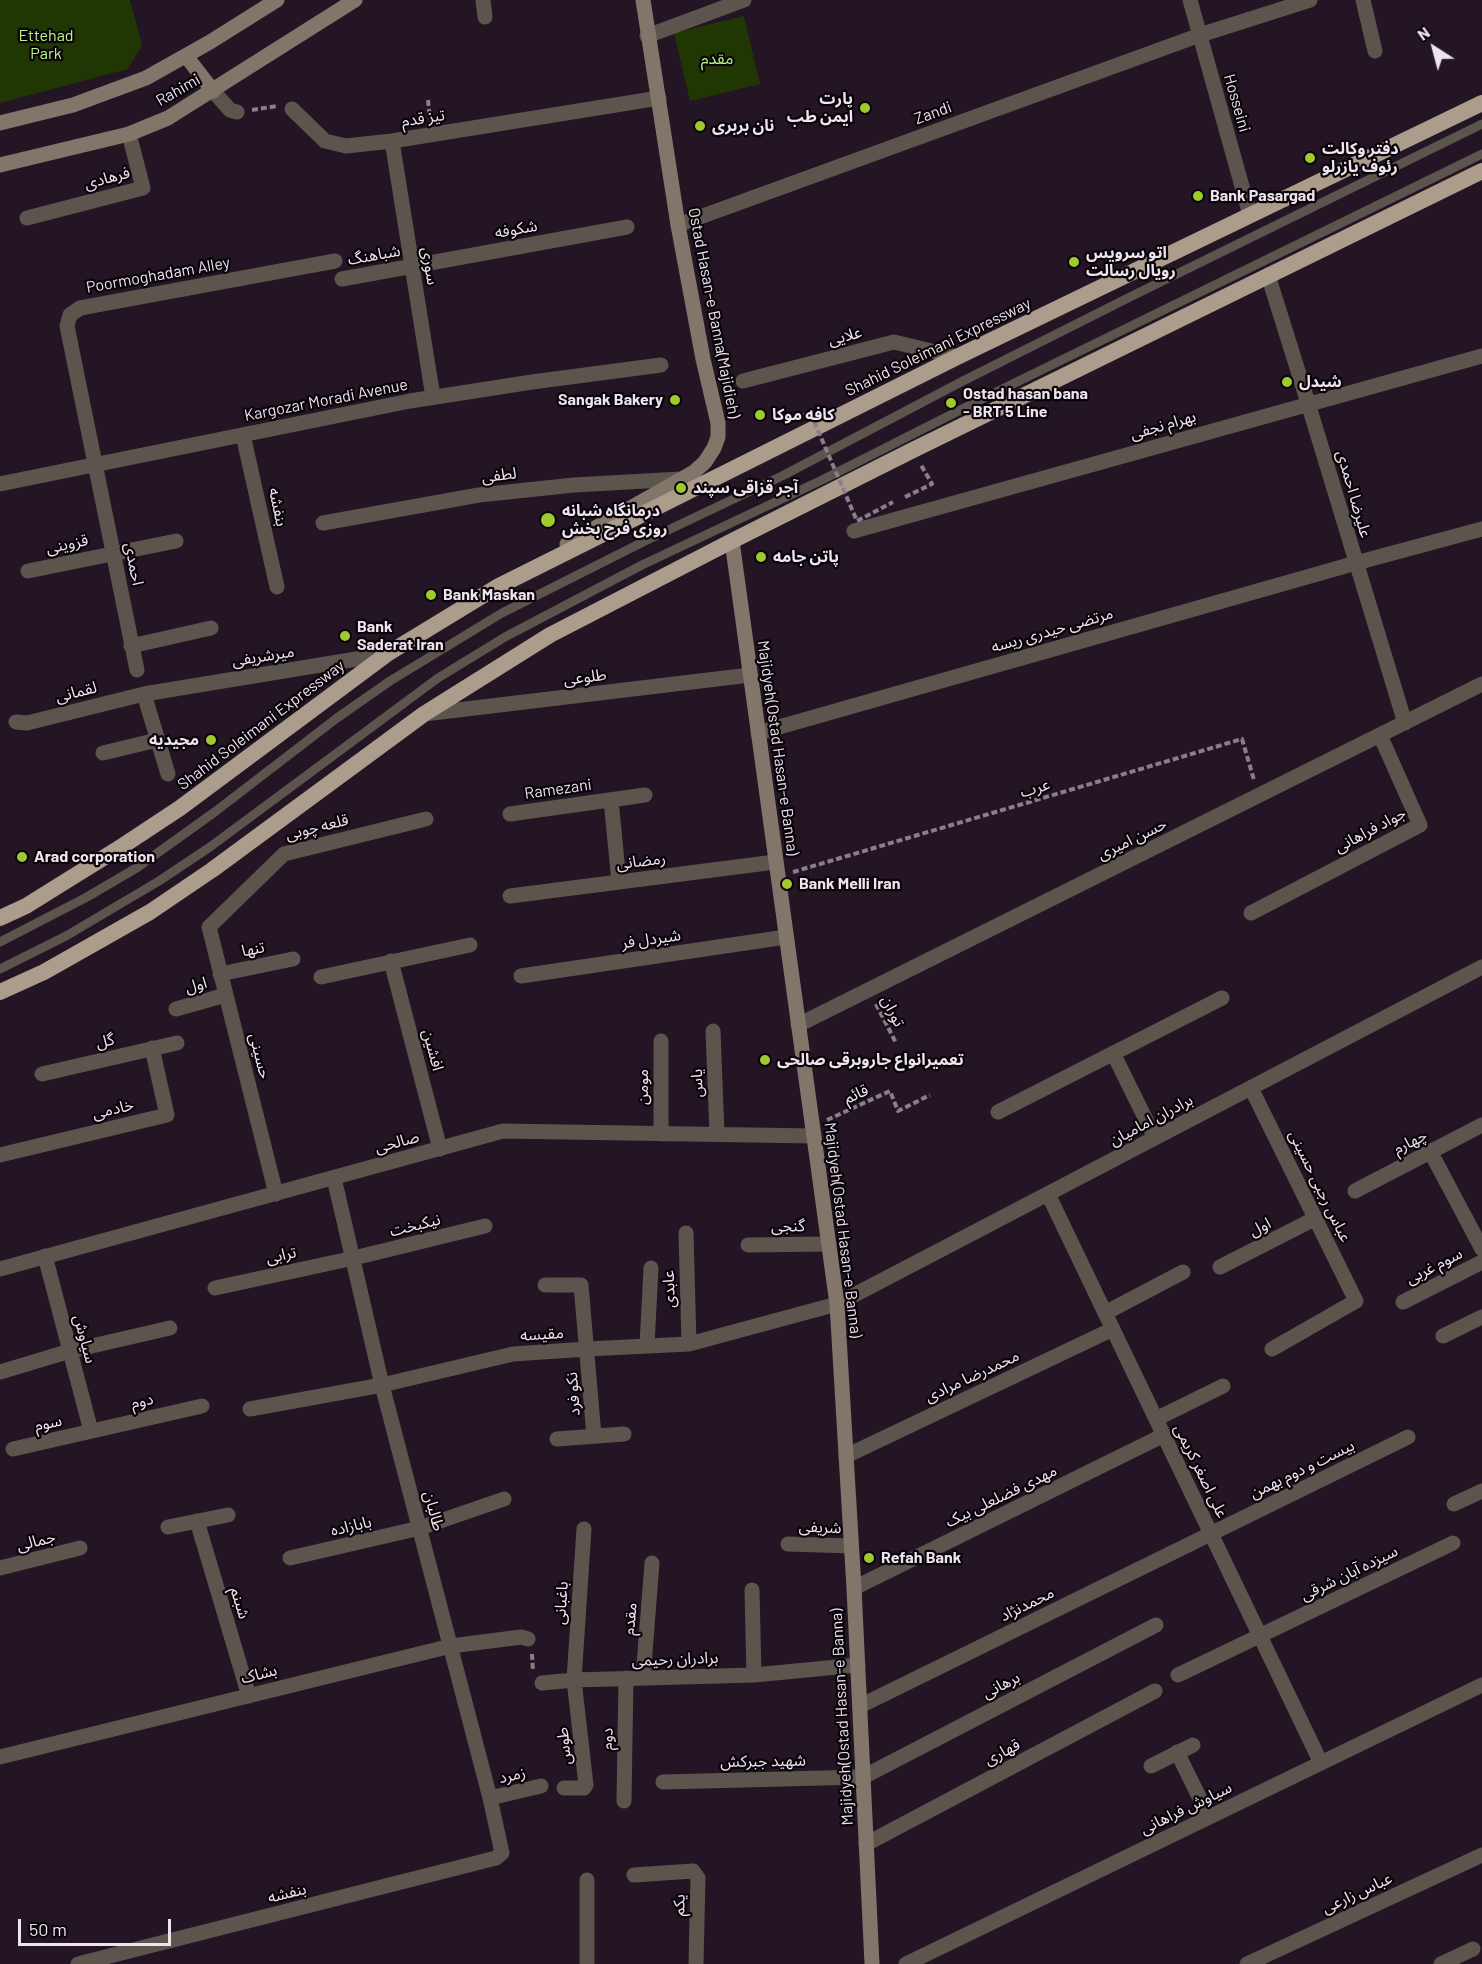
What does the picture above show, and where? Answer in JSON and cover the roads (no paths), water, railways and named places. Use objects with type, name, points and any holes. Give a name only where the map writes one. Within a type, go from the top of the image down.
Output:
[{"type":"highway","name":"Shahid Soleimani Expressway","points":[[0,918],[26,906],[180,808],[387,654],[497,587],[957,357],[1482,104]]},
{"type":"highway","points":[[0,1001],[44,972],[150,912],[222,863],[424,714],[550,635],[732,541],[1482,171]]},
{"type":"highway","points":[[0,913],[26,906]]},
{"type":"highway","points":[[0,992],[44,972]]},
{"type":"main road","points":[[0,123],[73,105],[136,82],[186,56],[277,0]]},
{"type":"main road","name":"Rahimi","points":[[0,165],[129,134],[168,118],[354,0]]},
{"type":"main road","name":"Ostad Hasan-e Banna(Majidieh)","points":[[497,587],[699,467],[711,454],[718,436],[718,423],[703,359],[678,225],[643,0]]},
{"type":"main road","points":[[186,56],[213,91]]},
{"type":"main road","name":"Majidyeh(Ostad Hasan-e Banna)","points":[[732,541],[837,1304],[854,1588],[872,1964]]},
{"type":"street","points":[[483,0],[485,17]]},
{"type":"street","points":[[647,36],[744,0]]},
{"type":"street","name":"Hosseini","points":[[1190,0],[1250,215]]},
{"type":"street","name":"Zandi","points":[[678,225],[1200,35],[1310,0]]},
{"type":"street","points":[[1363,0],[1375,51]]},
{"type":"street","points":[[213,91],[230,110],[237,112]]},
{"type":"street","name":"تیز قدم","points":[[292,110],[325,141],[346,146],[392,141],[659,98]]},
{"type":"street","name":"فرهادی","points":[[27,218],[143,188],[129,134]]},
{"type":"street","name":"سوری","points":[[392,141],[433,397]]},
{"type":"street","name":"شکوفه","points":[[412,267],[627,227]]},
{"type":"street","name":"Poormoghadam Alley","points":[[96,465],[67,326],[70,315],[80,308],[335,261]]},
{"type":"street","name":"شباهنگ","points":[[342,279],[412,267]]},
{"type":"street","name":"علیرضا احمدی","points":[[1268,275],[1405,723]]},
{"type":"street","name":"علایی","points":[[743,381],[894,342],[957,357]]},
{"type":"street","name":"بهرام نجفی","points":[[854,531],[1482,356]]},
{"type":"street","name":"Kargozar Moradi Avenue","points":[[0,484],[433,397],[661,365]]},
{"type":"street","name":"بنفشه","points":[[243,435],[277,586]]},
{"type":"street","name":"احمدی","points":[[96,465],[137,670]]},
{"type":"street","name":"لطفی","points":[[323,523],[479,495],[574,485],[681,479]]},
{"type":"street","name":"مرتضی حیدری ریسه","points":[[758,733],[1482,529]]},
{"type":"street","name":"قزوینی","points":[[28,571],[176,541]]},
{"type":"street","points":[[131,646],[211,628]]},
{"type":"street","name":"میرشریفی","points":[[144,694],[387,654]]},
{"type":"street","name":"طلوعی","points":[[424,714],[750,675]]},
{"type":"street","name":"حسن امیری","points":[[798,1025],[1482,684]]},
{"type":"street","points":[[144,694],[168,774]]},
{"type":"street","name":"لقمانی","points":[[16,722],[27,723],[144,694]]},
{"type":"street","name":"جواد فراهانی","points":[[1251,913],[1420,825],[1380,735]]},
{"type":"street","points":[[104,753],[157,740]]},
{"type":"street","name":"Ramezani","points":[[510,814],[645,795]]},
{"type":"street","name":"Ramezani","points":[[610,800],[619,882]]},
{"type":"street","name":"قلعه چوبی","points":[[209,927],[284,854],[426,819]]},
{"type":"street","name":"رمضانی","points":[[510,896],[619,882],[777,869]]},
{"type":"street","name":"حسینی","points":[[209,927],[276,1194]]},
{"type":"street","name":"شیردل فر","points":[[521,976],[786,937]]},
{"type":"street","points":[[321,977],[470,945]]},
{"type":"street","name":"تنها","points":[[220,974],[293,959]]},
{"type":"street","name":"افشین","points":[[391,961],[440,1149]]},
{"type":"street","name":"برادران امامیان","points":[[837,1304],[1482,967]]},
{"type":"street","name":"اول","points":[[176,1009],[226,995]]},
{"type":"street","points":[[998,1112],[1222,998]]},
{"type":"street","name":"یاس","points":[[713,1031],[717,1134]]},
{"type":"street","name":"مومن","points":[[661,1041],[661,1134]]},
{"type":"street","name":"گل","points":[[42,1074],[177,1043]]},
{"type":"street","name":"خادمی","points":[[0,1155],[167,1115],[152,1048]]},
{"type":"street","points":[[1113,1053],[1155,1138]]},
{"type":"street","name":"عباس رجبی حسینی","points":[[1251,1088],[1356,1301],[1272,1349]]},
{"type":"street","name":"چهارم","points":[[1355,1191],[1482,1125]]},
{"type":"street","name":"صالحی","points":[[0,1269],[503,1131],[717,1134],[813,1131]]},
{"type":"street","points":[[1430,1151],[1482,1249]]},
{"type":"street","name":"طالبان","points":[[334,1178],[382,1385],[490,1798],[502,1853]]},
{"type":"street","name":"علی اصغر کریمی","points":[[1048,1194],[1321,1763]]},
{"type":"street","name":"اول","points":[[1220,1267],[1316,1218]]},
{"type":"street","name":"نیکبخت","points":[[354,1258],[485,1227]]},
{"type":"street","name":"عابدی","points":[[686,1233],[689,1344]]},
{"type":"street","name":"گنجی","points":[[748,1245],[829,1244]]},
{"type":"street","name":"سیاوش","points":[[45,1257],[91,1431]]},
{"type":"street","name":"ترابی","points":[[215,1288],[354,1258]]},
{"type":"street","name":"سوم غربی","points":[[1403,1302],[1482,1262]]},
{"type":"street","points":[[647,1346],[651,1268]]},
{"type":"street","points":[[1105,1313],[1183,1272]]},
{"type":"street","name":"نکو فرد","points":[[545,1285],[581,1285],[594,1436]]},
{"type":"street","name":"مقیسه","points":[[250,1410],[382,1385],[513,1354],[689,1344],[837,1304]]},
{"type":"street","points":[[1443,1336],[1482,1317]]},
{"type":"street","points":[[0,1372],[70,1351],[170,1328]]},
{"type":"street","name":"محمدرضا مرادی","points":[[846,1456],[1113,1329]]},
{"type":"street","points":[[1156,1419],[1223,1386]]},
{"type":"street","name":"دوم","points":[[91,1431],[202,1406]]},
{"type":"street","name":"سوم","points":[[13,1449],[91,1431]]},
{"type":"street","points":[[557,1439],[624,1434]]},
{"type":"street","name":"مهدی فضلعلی بیک","points":[[854,1588],[1164,1435]]},
{"type":"street","name":"بیست و دوم بهمن","points":[[1211,1534],[1408,1437]]},
{"type":"street","points":[[1454,1504],[1482,1491]]},
{"type":"street","name":"بابازاده","points":[[290,1558],[420,1528],[504,1499]]},
{"type":"street","points":[[168,1527],[228,1515]]},
{"type":"street","name":"شبنم","points":[[197,1521],[249,1695]]},
{"type":"street","name":"باغبانی","points":[[574,1680],[584,1529]]},
{"type":"street","name":"محمدنژاد","points":[[860,1706],[1211,1534]]},
{"type":"street","name":"سیزده آبان شرقی","points":[[1178,1675],[1454,1543]]},
{"type":"street","name":"شریفی","points":[[788,1544],[851,1546]]},
{"type":"street","name":"جمالی","points":[[0,1568],[80,1548]]},
{"type":"street","name":"مقدم","points":[[643,1678],[652,1563]]},
{"type":"street","points":[[752,1590],[754,1675]]},
{"type":"street","name":"برهانی","points":[[863,1777],[1156,1625]]},
{"type":"street","name":"بشاک","points":[[0,1757],[451,1646],[521,1637],[528,1639]]},
{"type":"street","name":"برادران رحیمی","points":[[542,1683],[626,1678],[754,1675],[858,1665]]},
{"type":"street","name":"دوم","points":[[624,1801],[626,1678]]},
{"type":"street","name":"طوس","points":[[564,1788],[584,1788],[586,1785],[574,1680]]},
{"type":"street","name":"سیاوش فراهانی","points":[[906,1964],[1482,1685]]},
{"type":"street","name":"قهاری","points":[[866,1844],[1155,1691]]},
{"type":"street","points":[[1151,1766],[1193,1745]]},
{"type":"street","points":[[1177,1752],[1209,1817]]},
{"type":"street","name":"شهید جبرکش","points":[[663,1782],[863,1777]]},
{"type":"street","name":"زمرد","points":[[490,1798],[541,1786]]},
{"type":"street","name":"بنفشه","points":[[78,1964],[496,1858],[502,1853]]},
{"type":"street","name":"عباس زارعی","points":[[1247,1964],[1482,1855]]},
{"type":"street","name":"یکم","points":[[634,1875],[693,1872],[696,1874],[698,1878],[696,1964]]},
{"type":"street","points":[[587,1880],[587,1964]]},
{"type":"street","points":[[1441,1964],[1473,1949]]},
{"type":"lane","points":[[0,942],[87,897],[138,867],[381,687],[502,614],[643,542],[763,486],[961,382],[1141,292],[1482,124]]},
{"type":"lane","points":[[0,969],[66,936],[159,881],[210,847],[438,678],[505,637],[642,565],[822,480],[1482,154]]},
{"type":"place","name":"پارت ایمن طب","points":[[865,108]]},
{"type":"place","name":"نان بربری","points":[[700,126]]},
{"type":"place","name":"دفتر وکالت رئوف یازرلو","points":[[1310,158]]},
{"type":"place","name":"Bank Pasargad","points":[[1198,196]]},
{"type":"place","name":"اتو سرویس رویال رسالت","points":[[1074,262]]},
{"type":"place","name":"شیدل","points":[[1287,382]]},
{"type":"place","name":"Sangak Bakery","points":[[675,400]]},
{"type":"place","name":"Ostad hasan bana - BRT 5 Line","points":[[951,403]]},
{"type":"place","name":"کافه موکا","points":[[760,415]]},
{"type":"place","name":"آجر قزاقی سپند","points":[[681,488]]},
{"type":"place","name":"درمانگاه شبانه روزی فرح بخش","points":[[548,520]]},
{"type":"place","name":"پاتن جامه","points":[[761,557]]},
{"type":"place","name":"Bank Maskan","points":[[431,595]]},
{"type":"place","name":"Bank Saderat Iran","points":[[345,636]]},
{"type":"place","name":"مجیدیه","points":[[211,740]]},
{"type":"place","name":"Arad corporation","points":[[22,857]]},
{"type":"place","name":"Bank Melli Iran","points":[[787,884]]},
{"type":"place","name":"تعمیرانواع جاروبرقی صالحی","points":[[765,1060]]},
{"type":"place","name":"Refah Bank","points":[[869,1558]]},
{"type":"park label","name":"Ettehad Park","points":[[46,45]]}]
